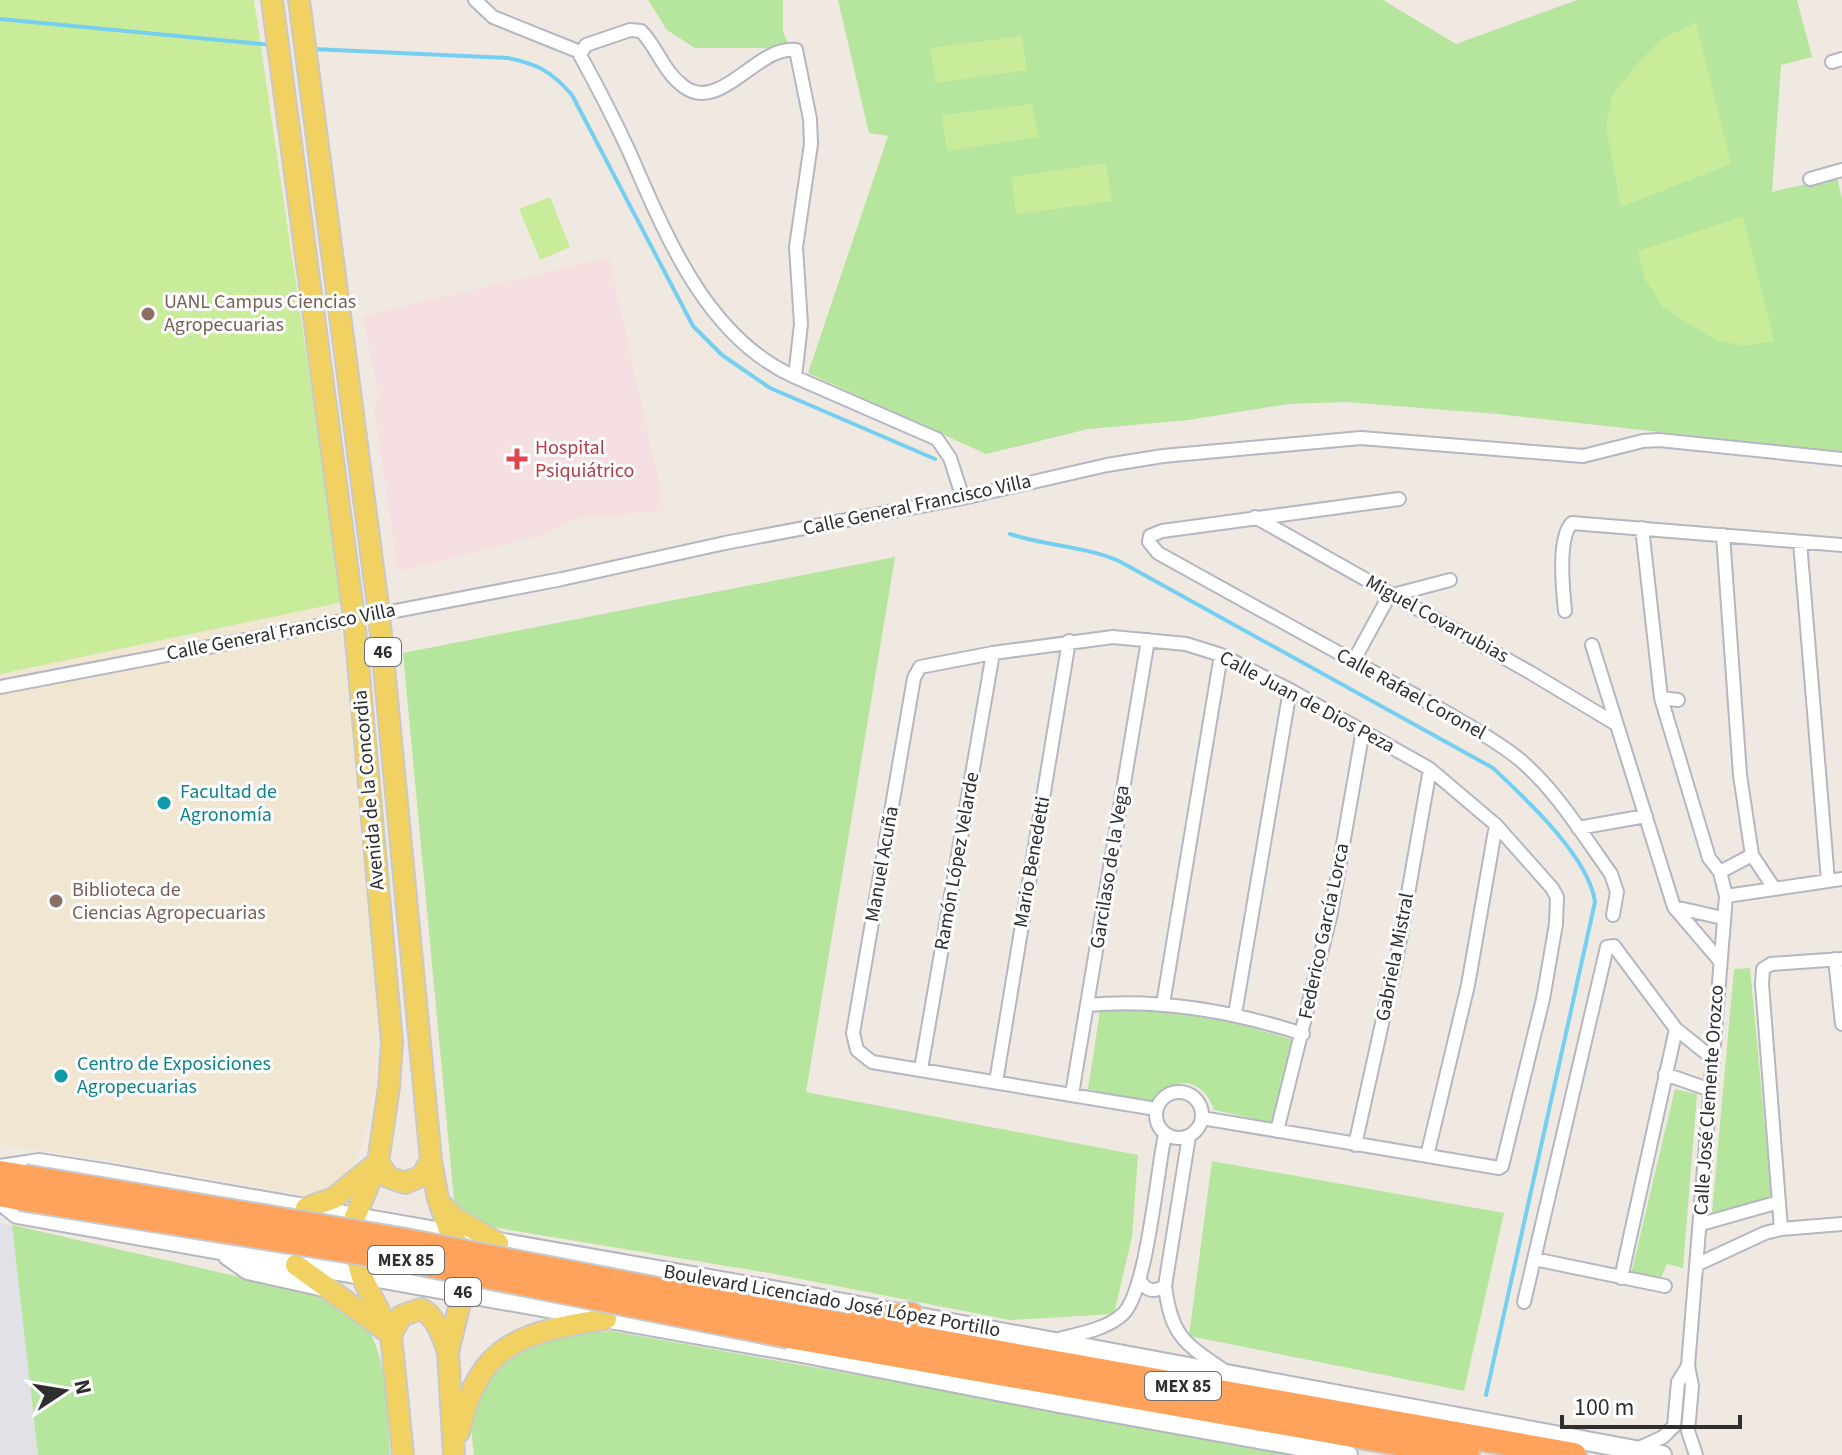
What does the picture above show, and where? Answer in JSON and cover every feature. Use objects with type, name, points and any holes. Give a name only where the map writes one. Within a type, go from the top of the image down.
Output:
[{"type":"highway","name":"Boulevard Licenciado José López Portillo","points":[[7,1185],[400,1240],[791,1326],[1467,1455]]},
{"type":"highway","points":[[826,1323],[911,1315]]},
{"type":"highway","name":"Boulevard Licenciado José López Portillo","points":[[791,1326],[826,1323],[1574,1455]]},
{"type":"main road","name":"Avenida de la Concordia","points":[[272,0],[354,618],[392,1042],[378,1162],[355,1217],[353,1245],[362,1277],[391,1335],[403,1455]]},
{"type":"main road","name":"Avenida de la Concordia","points":[[299,0],[379,614],[431,1160],[438,1199],[451,1235],[467,1261],[468,1271],[448,1352],[454,1455]]},
{"type":"main road","points":[[306,1208],[334,1198],[378,1162],[388,1177],[405,1183],[422,1176],[431,1160]]},
{"type":"main road","points":[[438,1199],[455,1218],[498,1243]]},
{"type":"main road","points":[[296,1265],[391,1335],[401,1316],[421,1309],[428,1312],[448,1352]]},
{"type":"main road","points":[[454,1455],[463,1410],[472,1388],[496,1354],[521,1338],[556,1327],[606,1319]]},
{"type":"street","points":[[475,0],[493,17],[580,52],[613,117],[644,191],[693,281],[722,322],[774,368],[937,439],[950,458],[963,498]]},
{"type":"street","points":[[580,52],[586,45],[630,30],[641,31],[677,81],[686,89],[702,93],[723,87],[773,53],[793,49],[797,53],[810,119],[811,144],[796,247],[801,324],[795,377]]},
{"type":"street","points":[[1810,179],[1842,170]]},
{"type":"street","name":"Calle General Francisco Villa","points":[[0,687],[562,579],[710,546],[1163,456],[1361,438],[1583,456],[1659,440],[1842,459]]},
{"type":"street","points":[[1255,517],[1399,499]]},
{"type":"street","name":"Calle Rafael Coronel","points":[[1255,517],[1155,533],[1150,536],[1149,542],[1158,553],[1494,741],[1543,782],[1578,828],[1615,883],[1617,901],[1613,915]]},
{"type":"street","name":"Miguel Covarrubias","points":[[1255,517],[1616,724]]},
{"type":"street","points":[[1565,611],[1563,555],[1568,527],[1575,523],[1842,545]]},
{"type":"street","name":"Calle José Clemente Orozco","points":[[1642,528],[1661,698],[1709,858],[1720,872],[1726,896],[1688,1366],[1692,1386],[1688,1431],[1696,1455]]},
{"type":"street","points":[[1723,535],[1740,775],[1752,855],[1774,888]]},
{"type":"street","points":[[1800,542],[1828,881]]},
{"type":"street","points":[[1353,662],[1392,594],[1450,580]]},
{"type":"street","name":"Calle Juan de Dios Peza","points":[[914,678],[926,664],[1069,641],[1113,637],[1186,644],[1221,655],[1290,690],[1430,769],[1496,825],[1557,897],[1556,924],[1543,999],[1502,1166],[1494,1169],[1427,1156]]},
{"type":"street","name":"Garcilaso de la Vega","points":[[1072,1094],[1148,640]]},
{"type":"street","name":"Mario Benedetti","points":[[996,1082],[1069,641]]},
{"type":"street","points":[[1592,645],[1674,907],[1720,961]]},
{"type":"street","name":"Ramón López Velarde","points":[[921,1069],[993,653]]},
{"type":"street","points":[[1163,1004],[1221,655]]},
{"type":"street","name":"Manuel Acuña","points":[[914,678],[853,1033],[857,1050],[872,1062],[921,1069]]},
{"type":"street","points":[[1235,1014],[1290,690]]},
{"type":"street","points":[[1661,698],[1678,700]]},
{"type":"street","name":"Federico García Lorca","points":[[1277,1131],[1331,913],[1363,730]]},
{"type":"street","name":"Gabriela Mistral","points":[[1355,1145],[1397,956],[1430,769]]},
{"type":"street","points":[[1578,828],[1646,816]]},
{"type":"street","points":[[1202,1118],[1427,1156],[1468,985],[1496,825]]},
{"type":"street","points":[[1720,872],[1752,855]]},
{"type":"street","points":[[1726,896],[1842,879]]},
{"type":"street","points":[[1674,907],[1723,918]]},
{"type":"street","points":[[1524,1302],[1605,950],[1609,946],[1614,946],[1676,1029],[1711,1057]]},
{"type":"street","points":[[1781,1229],[1763,969],[1771,964],[1839,959],[1842,1024]]},
{"type":"street","points":[[1087,1005],[1163,1004],[1235,1014],[1303,1034]]},
{"type":"street","points":[[1621,1278],[1676,1029]]},
{"type":"street","points":[[921,1069],[1156,1109]]},
{"type":"street","points":[[1665,1074],[1708,1089]]},
{"type":"street","points":[[1179,1091],[1194,1097],[1199,1103],[1202,1118],[1189,1136],[1174,1138],[1165,1134],[1157,1123],[1156,1109],[1164,1096],[1179,1091]]},
{"type":"street","points":[[1052,1341],[1114,1321],[1130,1306],[1139,1279],[1165,1134]]},
{"type":"street","points":[[1189,1136],[1165,1286],[1171,1321],[1180,1337],[1228,1373]]},
{"type":"street","name":"Boulevard Licenciado José López Portillo","points":[[7,1185],[39,1163],[911,1315],[1662,1455]]},
{"type":"street","points":[[7,1185],[17,1214],[362,1277],[463,1292],[1348,1455]]},
{"type":"street","points":[[1701,1224],[1779,1202]]},
{"type":"street","points":[[296,1265],[308,1261],[318,1252],[322,1240],[322,1228],[316,1216],[306,1208]]},
{"type":"street","points":[[1149,1225],[1165,1222],[1173,1231]]},
{"type":"street","points":[[1696,1265],[1749,1239],[1781,1229],[1842,1224]]},
{"type":"street","points":[[522,1304],[509,1295],[504,1273],[510,1259],[530,1248]]},
{"type":"street","points":[[223,1252],[248,1270],[324,1287]]},
{"type":"street","points":[[1534,1259],[1665,1286]]},
{"type":"street","points":[[1139,1279],[1146,1289],[1152,1291],[1165,1286]]},
{"type":"street","name":"Calle José Clemente Orozco","points":[[1637,1449],[1663,1437],[1674,1426],[1678,1382],[1688,1366]]},
{"type":"shaded area","name":"UANL Campus Ciencias Agropecuarias","points":[[0,0],[253,0],[341,628],[377,1013],[375,1081],[360,1150],[350,1173],[336,1186],[314,1197],[103,1159],[0,1145]]},
{"type":"shaded area","name":"Hospital Psiquiátrico","points":[[609,257],[665,510],[574,520],[543,535],[398,572],[374,407],[378,394],[363,316]]},
{"type":"shaded area","points":[[0,1223],[12,1225],[38,1455],[0,1455]]},
{"type":"green space","points":[[0,0],[254,0],[343,602],[0,674]]},
{"type":"green space","points":[[648,0],[783,0],[783,32],[790,48],[695,48],[667,30]]},
{"type":"green space","points":[[838,0],[1383,0],[1456,44],[1577,0],[1797,0],[1812,57],[1781,65],[1772,192],[1837,177],[1842,199],[1842,452],[1497,414],[1346,402],[1288,404],[1189,420],[1088,429],[986,454],[808,373],[888,136],[869,133]]},
{"type":"green space","points":[[1696,23],[1731,164],[1621,207],[1606,127],[1612,96],[1635,66],[1664,37]]},
{"type":"green space","points":[[1022,36],[1027,70],[936,83],[930,48]]},
{"type":"green space","points":[[1032,104],[1038,137],[947,151],[942,115]]},
{"type":"green space","points":[[1106,163],[1112,201],[1016,214],[1011,177]]},
{"type":"green space","points":[[550,197],[570,247],[540,260],[519,209]]},
{"type":"green space","points":[[1743,216],[1774,341],[1745,346],[1715,340],[1663,307],[1645,279],[1638,251]]},
{"type":"green space","points":[[895,557],[806,1092],[1138,1155],[1132,1237],[1114,1314],[1010,1320],[775,1274],[456,1221],[403,653]]},
{"type":"green space","points":[[1750,968],[1772,1201],[1712,1213],[1734,969]]},
{"type":"green space","points":[[1100,1011],[1159,1011],[1230,1021],[1296,1041],[1273,1123],[1214,1110],[1203,1092],[1188,1084],[1171,1087],[1156,1103],[1088,1089]]},
{"type":"green space","points":[[1675,1089],[1697,1094],[1683,1268],[1667,1264],[1661,1278],[1631,1274]]},
{"type":"green space","points":[[1212,1161],[1504,1213],[1464,1391],[1189,1336]]},
{"type":"green space","points":[[12,1225],[332,1298],[358,1317],[376,1345],[387,1401],[390,1455],[38,1455]]},
{"type":"green space","points":[[611,1331],[1306,1455],[474,1455],[471,1422],[480,1394],[491,1374],[506,1360],[543,1342]]},
{"type":"waterway","points":[[0,19],[272,45]]},
{"type":"waterway","points":[[313,49],[508,58],[536,66],[551,75],[572,95],[693,326],[722,355],[770,388],[935,459]]},
{"type":"waterway","points":[[1010,534],[1093,552],[1119,561],[1493,768],[1554,830],[1581,866],[1595,902],[1486,1395]]},
{"type":"place","name":"UANL Campus Ciencias Agropecuarias","points":[[148,314]]},
{"type":"place","name":"Hospital Psiquiátrico","points":[[517,459]]},
{"type":"place","name":"Facultad de Agronomía","points":[[164,803]]},
{"type":"place","name":"Biblioteca de Ciencias Agropecuarias","points":[[56,901]]},
{"type":"place","name":"Centro de Exposiciones Agropecuarias","points":[[61,1076]]}]
